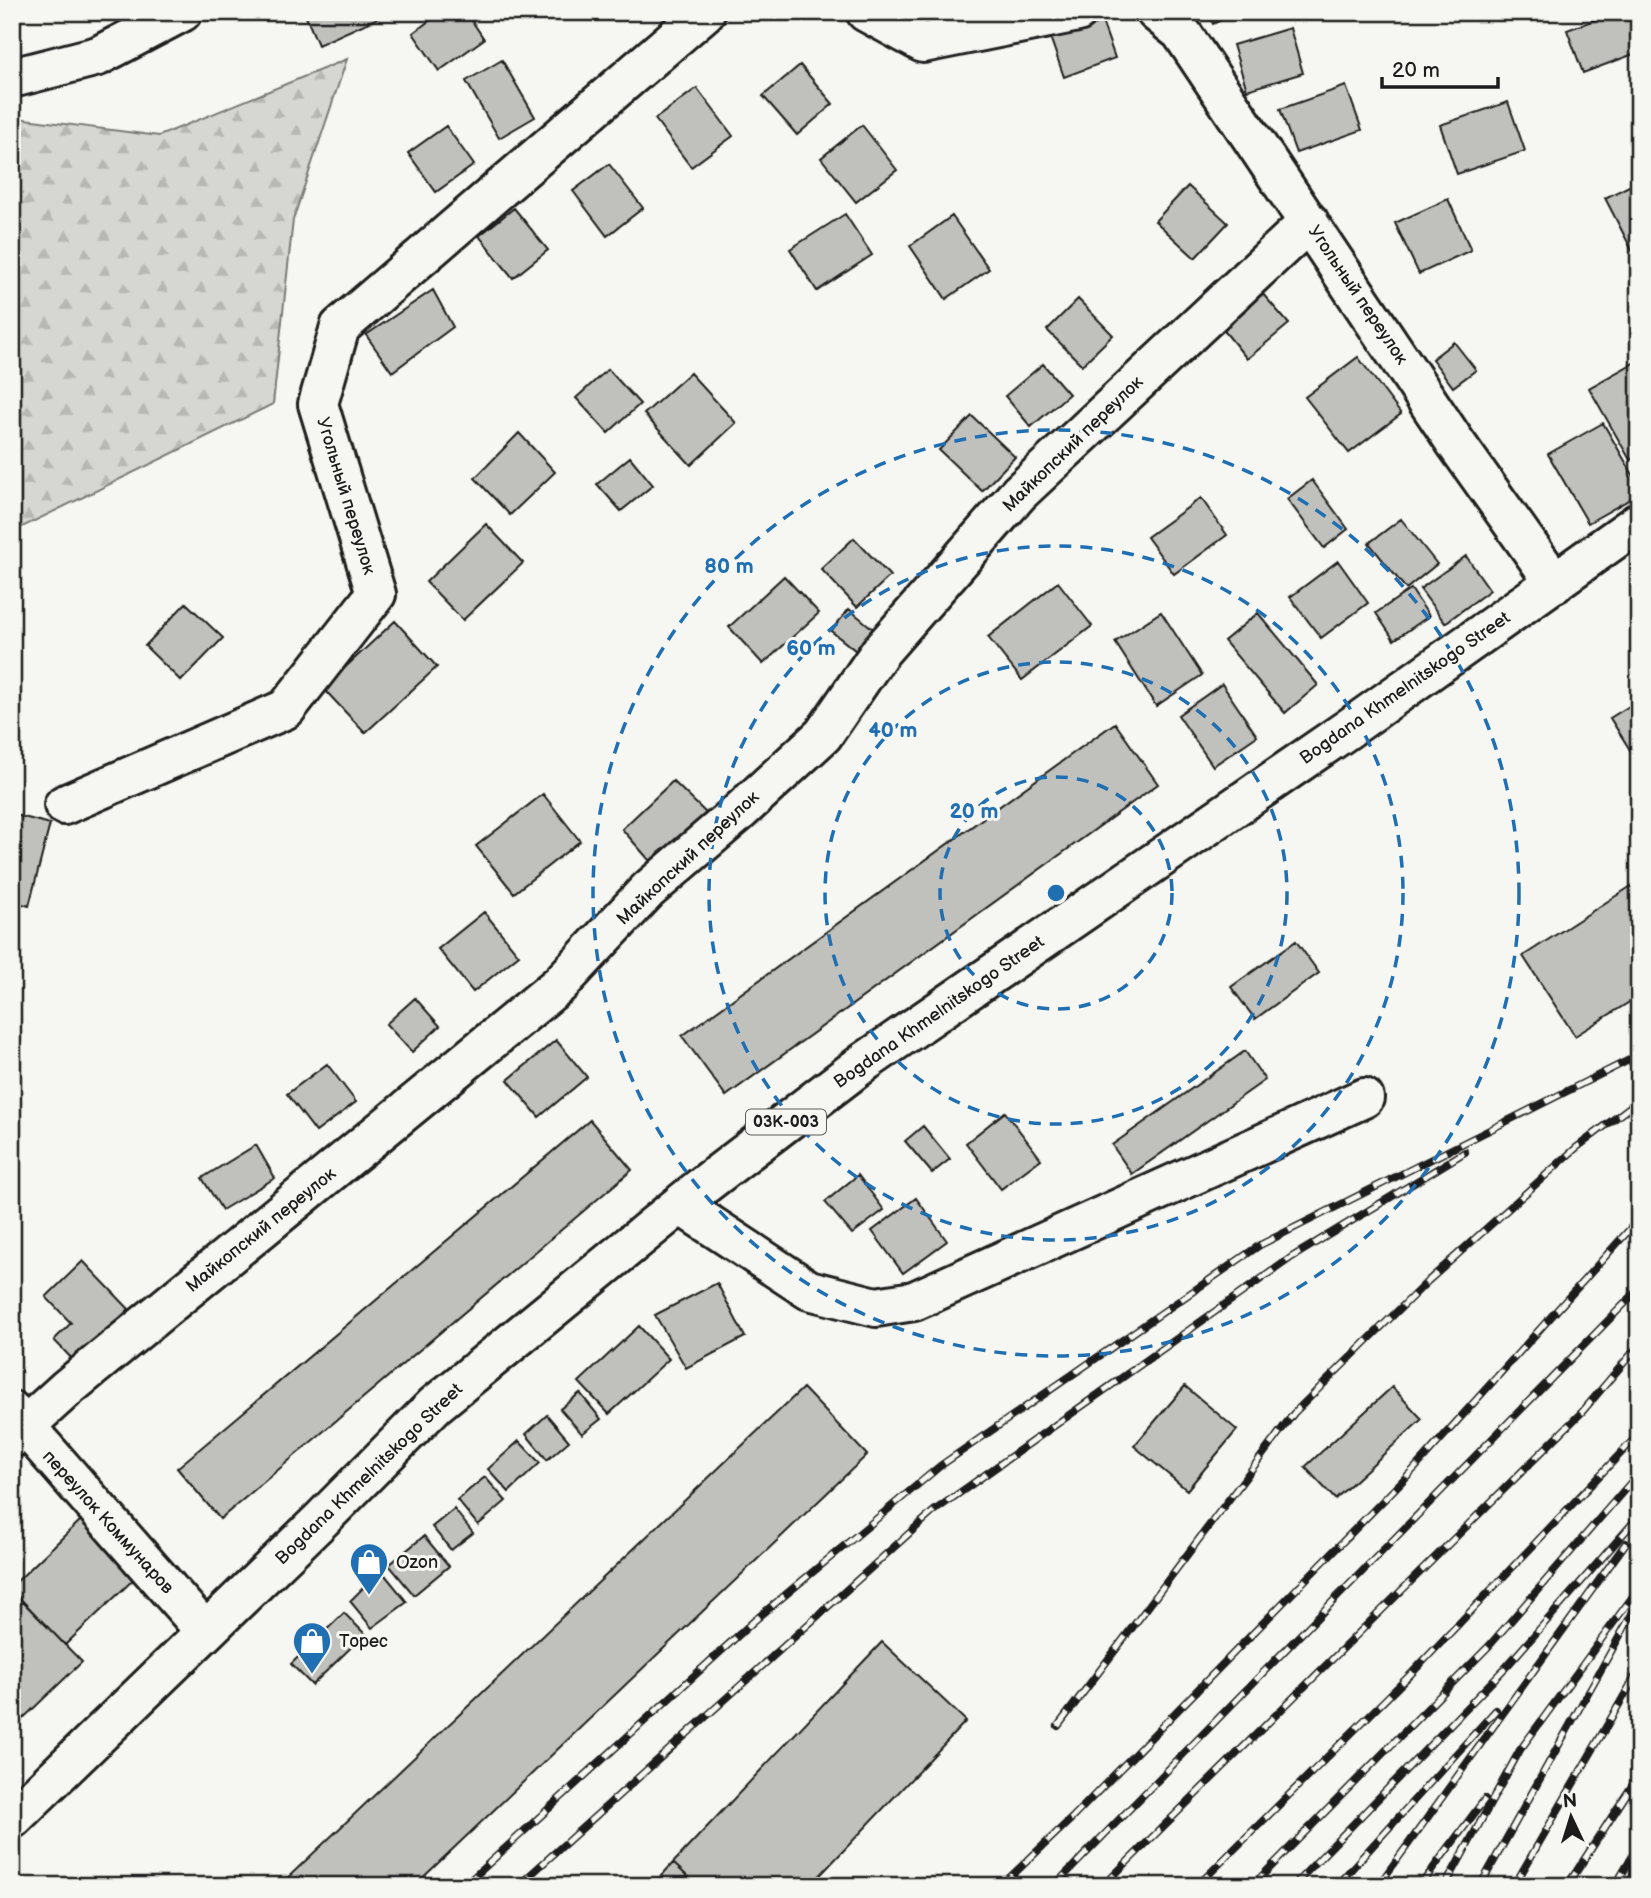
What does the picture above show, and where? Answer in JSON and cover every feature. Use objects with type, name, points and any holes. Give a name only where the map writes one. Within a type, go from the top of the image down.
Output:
[{"type":"street","points":[[12,78],[98,56],[182,12]]},
{"type":"street","name":"Угольный переулок","points":[[64,805],[286,709],[376,594],[317,404],[340,327],[705,12]]},
{"type":"street","points":[[866,12],[923,43],[1078,12]]},
{"type":"street","name":"Угольный переулок","points":[[1156,12],[1181,32],[1455,442],[1555,583]]},
{"type":"street","name":"Майкопский переулок","points":[[16,1425],[560,984],[648,890],[823,735],[880,652],[1019,492],[1309,222]]},
{"type":"street","name":"Bogdana Khmelnitskogo Street","points":[[12,1819],[320,1521],[435,1405],[680,1205],[866,1061],[1348,729],[1639,522]]},
{"type":"street","points":[[680,1205],[809,1290],[876,1307],[914,1301],[1364,1098]]},
{"type":"street","name":"переулок Коммунаров","points":[[16,1425],[205,1631]]},
{"type":"green space","points":[[347,59],[293,220],[273,404],[12,532],[12,120],[17,118],[159,136]]},
{"type":"building","points":[[304,12],[376,12],[378,18],[318,45]]},
{"type":"building","points":[[441,12],[466,12],[484,39],[439,71],[413,33]]},
{"type":"building","points":[[1207,12],[1237,12],[1213,24]]},
{"type":"building","points":[[1616,12],[1637,12],[1639,52],[1583,73],[1567,30]]},
{"type":"building","points":[[1099,13],[1115,58],[1064,77],[1048,31]]},
{"type":"building","points":[[1290,28],[1303,73],[1247,90],[1233,45]]},
{"type":"building","points":[[502,60],[535,117],[499,138],[466,81]]},
{"type":"building","points":[[800,65],[833,104],[797,135],[763,96]]},
{"type":"building","points":[[1346,86],[1362,130],[1296,153],[1280,109]]},
{"type":"building","points":[[697,88],[733,136],[691,167],[655,119]]},
{"type":"building","points":[[1508,102],[1525,151],[1457,174],[1440,125]]},
{"type":"building","points":[[862,125],[897,170],[856,202],[821,158]]},
{"type":"building","points":[[446,126],[474,165],[436,192],[408,153]]},
{"type":"building","points":[[609,164],[643,208],[607,236],[573,191]]},
{"type":"building","points":[[1639,181],[1639,261],[1638,262],[1605,198]]},
{"type":"building","points":[[1188,186],[1228,223],[1195,258],[1155,221]]},
{"type":"building","points":[[1448,199],[1471,250],[1419,274],[1395,223]]},
{"type":"building","points":[[514,208],[548,250],[513,278],[479,236]]},
{"type":"building","points":[[845,214],[872,255],[817,291],[790,249]]},
{"type":"building","points":[[952,216],[989,269],[946,299],[910,246]]},
{"type":"building","points":[[433,290],[453,327],[392,372],[366,335]]},
{"type":"building","points":[[1262,293],[1289,324],[1247,359],[1222,328]]},
{"type":"building","points":[[1078,299],[1113,335],[1082,365],[1047,330]]},
{"type":"building","points":[[1454,342],[1476,370],[1453,387],[1432,359]]},
{"type":"building","points":[[1358,357],[1401,414],[1349,453],[1305,397]]},
{"type":"building","points":[[1639,360],[1639,455],[1630,460],[1589,388]]},
{"type":"building","points":[[1043,364],[1069,394],[1031,427],[1005,396]]},
{"type":"building","points":[[608,369],[640,404],[608,433],[576,398]]},
{"type":"building","points":[[690,373],[736,423],[691,465],[644,414]]},
{"type":"building","points":[[972,416],[1015,457],[982,491],[939,450]]},
{"type":"building","points":[[1603,423],[1639,485],[1639,494],[1588,523],[1548,454]]},
{"type":"building","points":[[519,433],[555,472],[510,515],[475,478]]},
{"type":"building","points":[[630,457],[653,485],[621,511],[597,484]]},
{"type":"building","points":[[1312,480],[1348,529],[1324,548],[1287,499]]},
{"type":"building","points":[[1201,498],[1227,535],[1174,574],[1147,537]]},
{"type":"building","points":[[1401,519],[1437,564],[1406,589],[1369,543]]},
{"type":"building","points":[[486,524],[523,563],[463,620],[426,582]]},
{"type":"building","points":[[854,538],[890,576],[857,607],[821,569]]},
{"type":"building","points":[[1466,556],[1490,590],[1445,623],[1420,589]]},
{"type":"building","points":[[1338,561],[1368,603],[1321,638],[1290,597]]},
{"type":"building","points":[[784,576],[819,613],[763,664],[729,627]]},
{"type":"building","points":[[1058,582],[1092,626],[1022,680],[988,637]]},
{"type":"building","points":[[1411,589],[1429,616],[1394,640],[1376,613]]},
{"type":"building","points":[[186,603],[223,638],[181,681],[145,646]]},
{"type":"building","points":[[849,609],[878,633],[860,654],[831,631]]},
{"type":"building","points":[[1161,612],[1202,675],[1156,706],[1115,642]]},
{"type":"building","points":[[1258,613],[1318,685],[1285,713],[1224,641]]},
{"type":"building","points":[[395,621],[437,667],[365,733],[323,688]]},
{"type":"building","points":[[1222,684],[1257,736],[1213,766],[1178,715]]},
{"type":"building","points":[[1639,700],[1639,764],[1610,718]]},
{"type":"building","points":[[1115,723],[1158,784],[726,1096],[682,1036]]},
{"type":"building","points":[[673,781],[707,814],[650,861],[622,829]]},
{"type":"building","points":[[543,794],[580,841],[514,893],[476,846]]},
{"type":"building","points":[[12,814],[50,824],[29,906],[12,901]]},
{"type":"building","points":[[1639,881],[1639,996],[1575,1036],[1523,956]]},
{"type":"building","points":[[484,912],[519,955],[473,992],[438,949]]},
{"type":"building","points":[[1296,941],[1319,973],[1255,1019],[1231,987]]},
{"type":"building","points":[[415,998],[440,1026],[412,1052],[386,1024]]},
{"type":"building","points":[[556,1040],[587,1077],[539,1117],[508,1080]]},
{"type":"building","points":[[1245,1051],[1265,1080],[1132,1174],[1112,1145]]},
{"type":"building","points":[[327,1064],[356,1102],[316,1132],[287,1094]]},
{"type":"building","points":[[1005,1112],[1041,1159],[1001,1189],[966,1143]]},
{"type":"building","points":[[590,1120],[632,1170],[220,1519],[177,1468]]},
{"type":"building","points":[[923,1126],[950,1159],[932,1173],[905,1141]]},
{"type":"building","points":[[256,1145],[275,1178],[222,1210],[202,1178]]},
{"type":"building","points":[[858,1175],[884,1210],[852,1234],[825,1202]]},
{"type":"building","points":[[916,1198],[947,1241],[903,1273],[872,1231]]},
{"type":"building","points":[[83,1261],[129,1309],[75,1362],[54,1340],[71,1323],[46,1297]]},
{"type":"building","points":[[717,1283],[745,1337],[686,1368],[655,1315]]},
{"type":"building","points":[[639,1326],[669,1359],[609,1414],[579,1382]]},
{"type":"building","points":[[1185,1386],[1237,1430],[1187,1490],[1134,1446]]},
{"type":"building","points":[[1392,1387],[1422,1419],[1335,1499],[1305,1467]]},
{"type":"building","points":[[803,1388],[867,1455],[414,1886],[281,1884]]},
{"type":"building","points":[[580,1393],[601,1419],[582,1434],[560,1409]]},
{"type":"building","points":[[547,1415],[569,1441],[547,1460],[526,1434]]},
{"type":"building","points":[[519,1441],[540,1463],[509,1492],[488,1469]]},
{"type":"building","points":[[485,1477],[506,1501],[478,1525],[457,1500]]},
{"type":"building","points":[[454,1509],[473,1533],[451,1550],[432,1527]]},
{"type":"building","points":[[82,1519],[137,1576],[65,1645],[12,1590],[12,1586]]},
{"type":"building","points":[[424,1536],[449,1566],[414,1595],[389,1565]]},
{"type":"building","points":[[381,1570],[407,1602],[372,1628],[350,1601]]},
{"type":"building","points":[[23,1602],[82,1662],[12,1729],[12,1612]]},
{"type":"building","points":[[344,1613],[365,1634],[312,1685],[291,1664]]},
{"type":"building","points":[[882,1642],[966,1721],[810,1886],[698,1886],[673,1863]]},
{"type":"building","points":[[673,1863],[698,1886],[652,1886]]},
{"type":"railway","points":[[464,1886],[754,1621],[940,1466],[1260,1245],[1639,1055]]},
{"type":"railway","points":[[1058,1726],[1294,1413],[1428,1281],[1576,1148],[1639,1100]]},
{"type":"railway","points":[[518,1886],[934,1511],[1292,1257],[1465,1152]]},
{"type":"railway","points":[[1001,1886],[1072,1818],[1414,1469],[1639,1219]]},
{"type":"railway","points":[[1054,1886],[1639,1289]]},
{"type":"railway","points":[[1103,1886],[1582,1412],[1639,1345]]},
{"type":"railway","points":[[1197,1886],[1412,1673],[1639,1434]]},
{"type":"railway","points":[[1252,1886],[1489,1646],[1639,1473]]},
{"type":"railway","points":[[1293,1886],[1507,1666],[1639,1516]]},
{"type":"railway","points":[[1378,1886],[1626,1543]]},
{"type":"railway","points":[[1445,1886],[1520,1750],[1639,1588]]},
{"type":"railway","points":[[1480,1886],[1637,1605]]},
{"type":"railway","points":[[1514,1886],[1639,1670]]},
{"type":"railway","points":[[1336,1886],[1496,1710]]},
{"type":"railway","points":[[1567,1886],[1639,1775]]},
{"type":"railway","points":[[1420,1886],[1485,1799]]},
{"type":"railway","points":[[1615,1886],[1639,1845]]},
{"type":"place","name":"Ozon","points":[[369,1596]]},
{"type":"place","name":"Торес","points":[[312,1675]]}]
